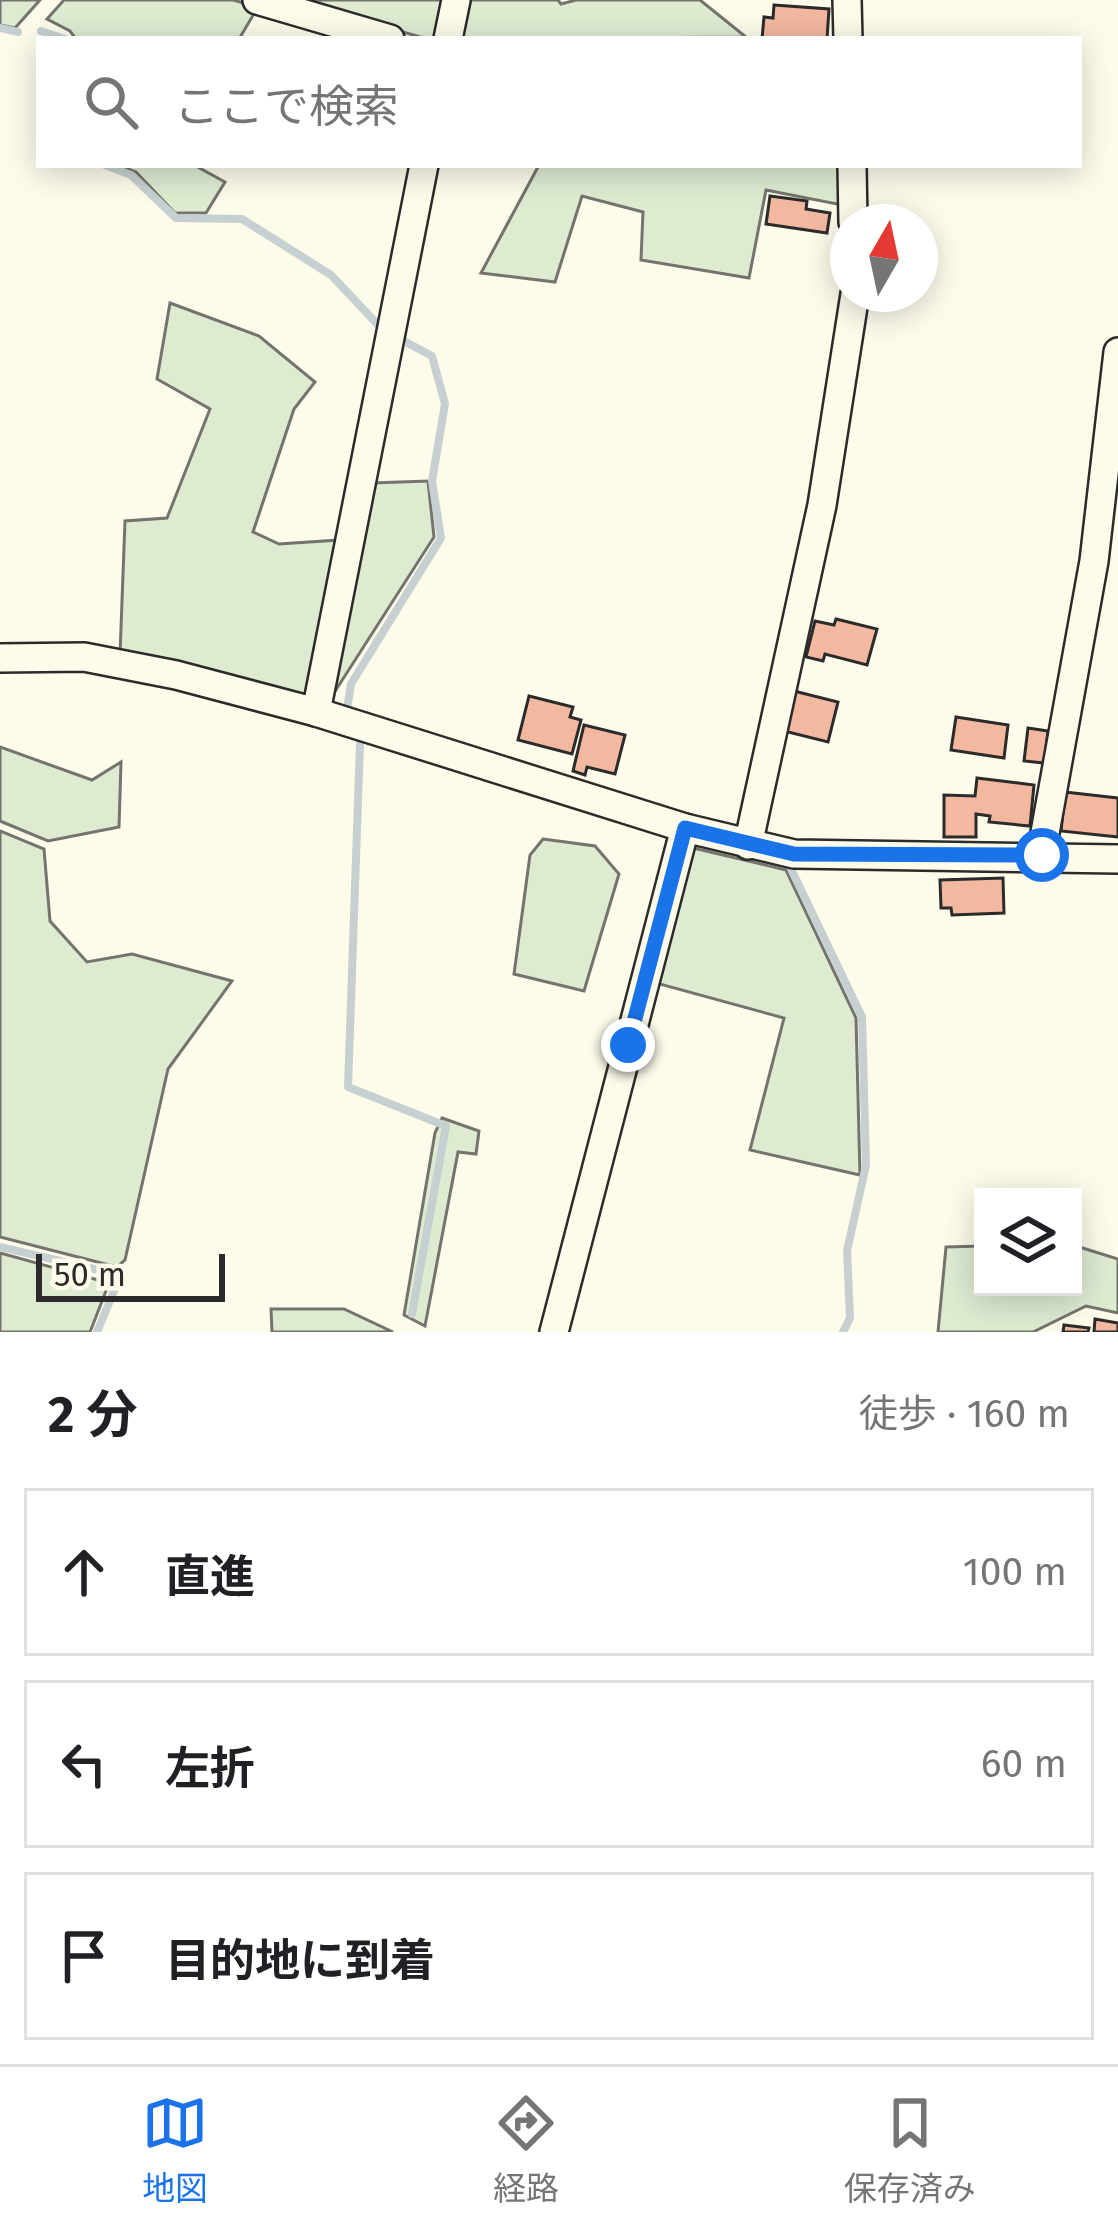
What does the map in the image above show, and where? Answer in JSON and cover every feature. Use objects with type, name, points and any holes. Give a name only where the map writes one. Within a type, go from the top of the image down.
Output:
[{"type":"street","points":[[256,0],[380,36]]},
{"type":"street","points":[[449,36],[456,0]]},
{"type":"street","points":[[848,0],[848,36]]},
{"type":"street","points":[[316,712],[423,168]]},
{"type":"street","points":[[852,168],[853,204]]},
{"type":"street","points":[[748,845],[822,505],[852,312]]},
{"type":"street","points":[[1042,855],[1094,561],[1118,352]]},
{"type":"street","points":[[0,658],[85,656],[130,664],[316,712],[748,845],[832,856],[1118,859]]},
{"type":"street","points":[[554,1332],[685,828]]},
{"type":"green space","points":[[0,0],[40,0],[15,28],[0,25]]},
{"type":"green space","points":[[64,0],[233,0],[258,7],[241,36],[74,36],[47,19]]},
{"type":"green space","points":[[292,0],[448,0],[442,36],[417,36]]},
{"type":"green space","points":[[464,0],[558,0],[561,4],[700,0],[745,36],[458,36]]},
{"type":"green space","points":[[125,168],[199,168],[225,182],[206,213],[175,213],[136,172]]},
{"type":"green space","points":[[537,168],[841,168],[842,204],[766,190],[749,278],[641,260],[643,212],[582,196],[555,282],[481,273]]},
{"type":"green space","points":[[170,303],[259,336],[315,382],[294,409],[253,532],[279,544],[340,540],[307,701],[120,655],[125,521],[167,518],[210,409],[157,379]]},
{"type":"green space","points":[[428,481],[434,537],[332,696],[372,483]]},
{"type":"green space","points":[[0,747],[92,780],[121,762],[119,827],[48,841],[0,821]]},
{"type":"green space","points":[[0,831],[44,849],[50,921],[87,962],[132,954],[232,981],[168,1069],[125,1260],[117,1267],[0,1237]]},
{"type":"green space","points":[[543,839],[595,846],[619,874],[584,991],[514,974],[530,855]]},
{"type":"green space","points":[[689,847],[786,870],[856,1018],[860,1175],[750,1150],[784,1018],[656,983]]},
{"type":"green space","points":[[442,1118],[479,1131],[476,1154],[458,1152],[425,1326],[404,1315],[435,1133]]},
{"type":"green space","points":[[974,1246],[974,1296],[1082,1296],[1082,1248],[1118,1259],[1118,1313],[1086,1306],[1033,1332],[938,1332],[946,1247]]},
{"type":"green space","points":[[0,1253],[109,1283],[90,1332],[0,1332]]},
{"type":"green space","points":[[271,1309],[344,1309],[393,1332],[272,1332]]},
{"type":"building","points":[[774,5],[829,9],[827,36],[762,36],[764,17],[773,18]]},
{"type":"building","points":[[770,196],[807,201],[806,209],[830,213],[827,233],[766,224]]},
{"type":"building","points":[[836,619],[877,629],[867,665],[825,654],[823,661],[806,657],[815,621],[834,625]]},
{"type":"building","points":[[794,691],[838,702],[828,742],[784,731]]},
{"type":"building","points":[[529,696],[573,707],[570,717],[581,720],[572,754],[518,740]]},
{"type":"building","points":[[956,717],[1008,725],[1004,758],[951,750]]},
{"type":"building","points":[[584,725],[625,735],[615,774],[587,767],[585,775],[573,771]]},
{"type":"building","points":[[1028,728],[1048,731],[1044,763],[1024,761]]},
{"type":"building","points":[[977,778],[1034,785],[1030,826],[989,822],[990,816],[976,814],[976,837],[944,837],[944,795],[975,796]]},
{"type":"building","points":[[1065,792],[1118,798],[1118,837],[1061,831]]},
{"type":"building","points":[[1003,878],[1004,913],[952,915],[951,908],[941,908],[940,880]]},
{"type":"building","points":[[1095,1319],[1118,1323],[1118,1332],[1094,1332]]},
{"type":"building","points":[[1064,1325],[1089,1328],[1088,1332],[1063,1332]]},
{"type":"waterway","points":[[0,28],[18,32]]},
{"type":"waterway","points":[[41,31],[56,36]]},
{"type":"waterway","points":[[113,168],[131,175],[176,218],[242,219],[331,275],[382,329]]},
{"type":"waterway","points":[[347,709],[351,684],[441,538],[432,481],[445,404],[432,356],[402,340]]},
{"type":"waterway","points":[[360,744],[348,1087],[446,1126],[412,1314]]},
{"type":"waterway","points":[[792,871],[862,1017],[866,1165],[847,1251],[850,1318],[843,1332]]},
{"type":"waterway","points":[[0,1247],[107,1272],[116,1286],[97,1332]]},
{"type":"route","points":[[628,1045],[685,828],[794,854],[1042,855]]}]
